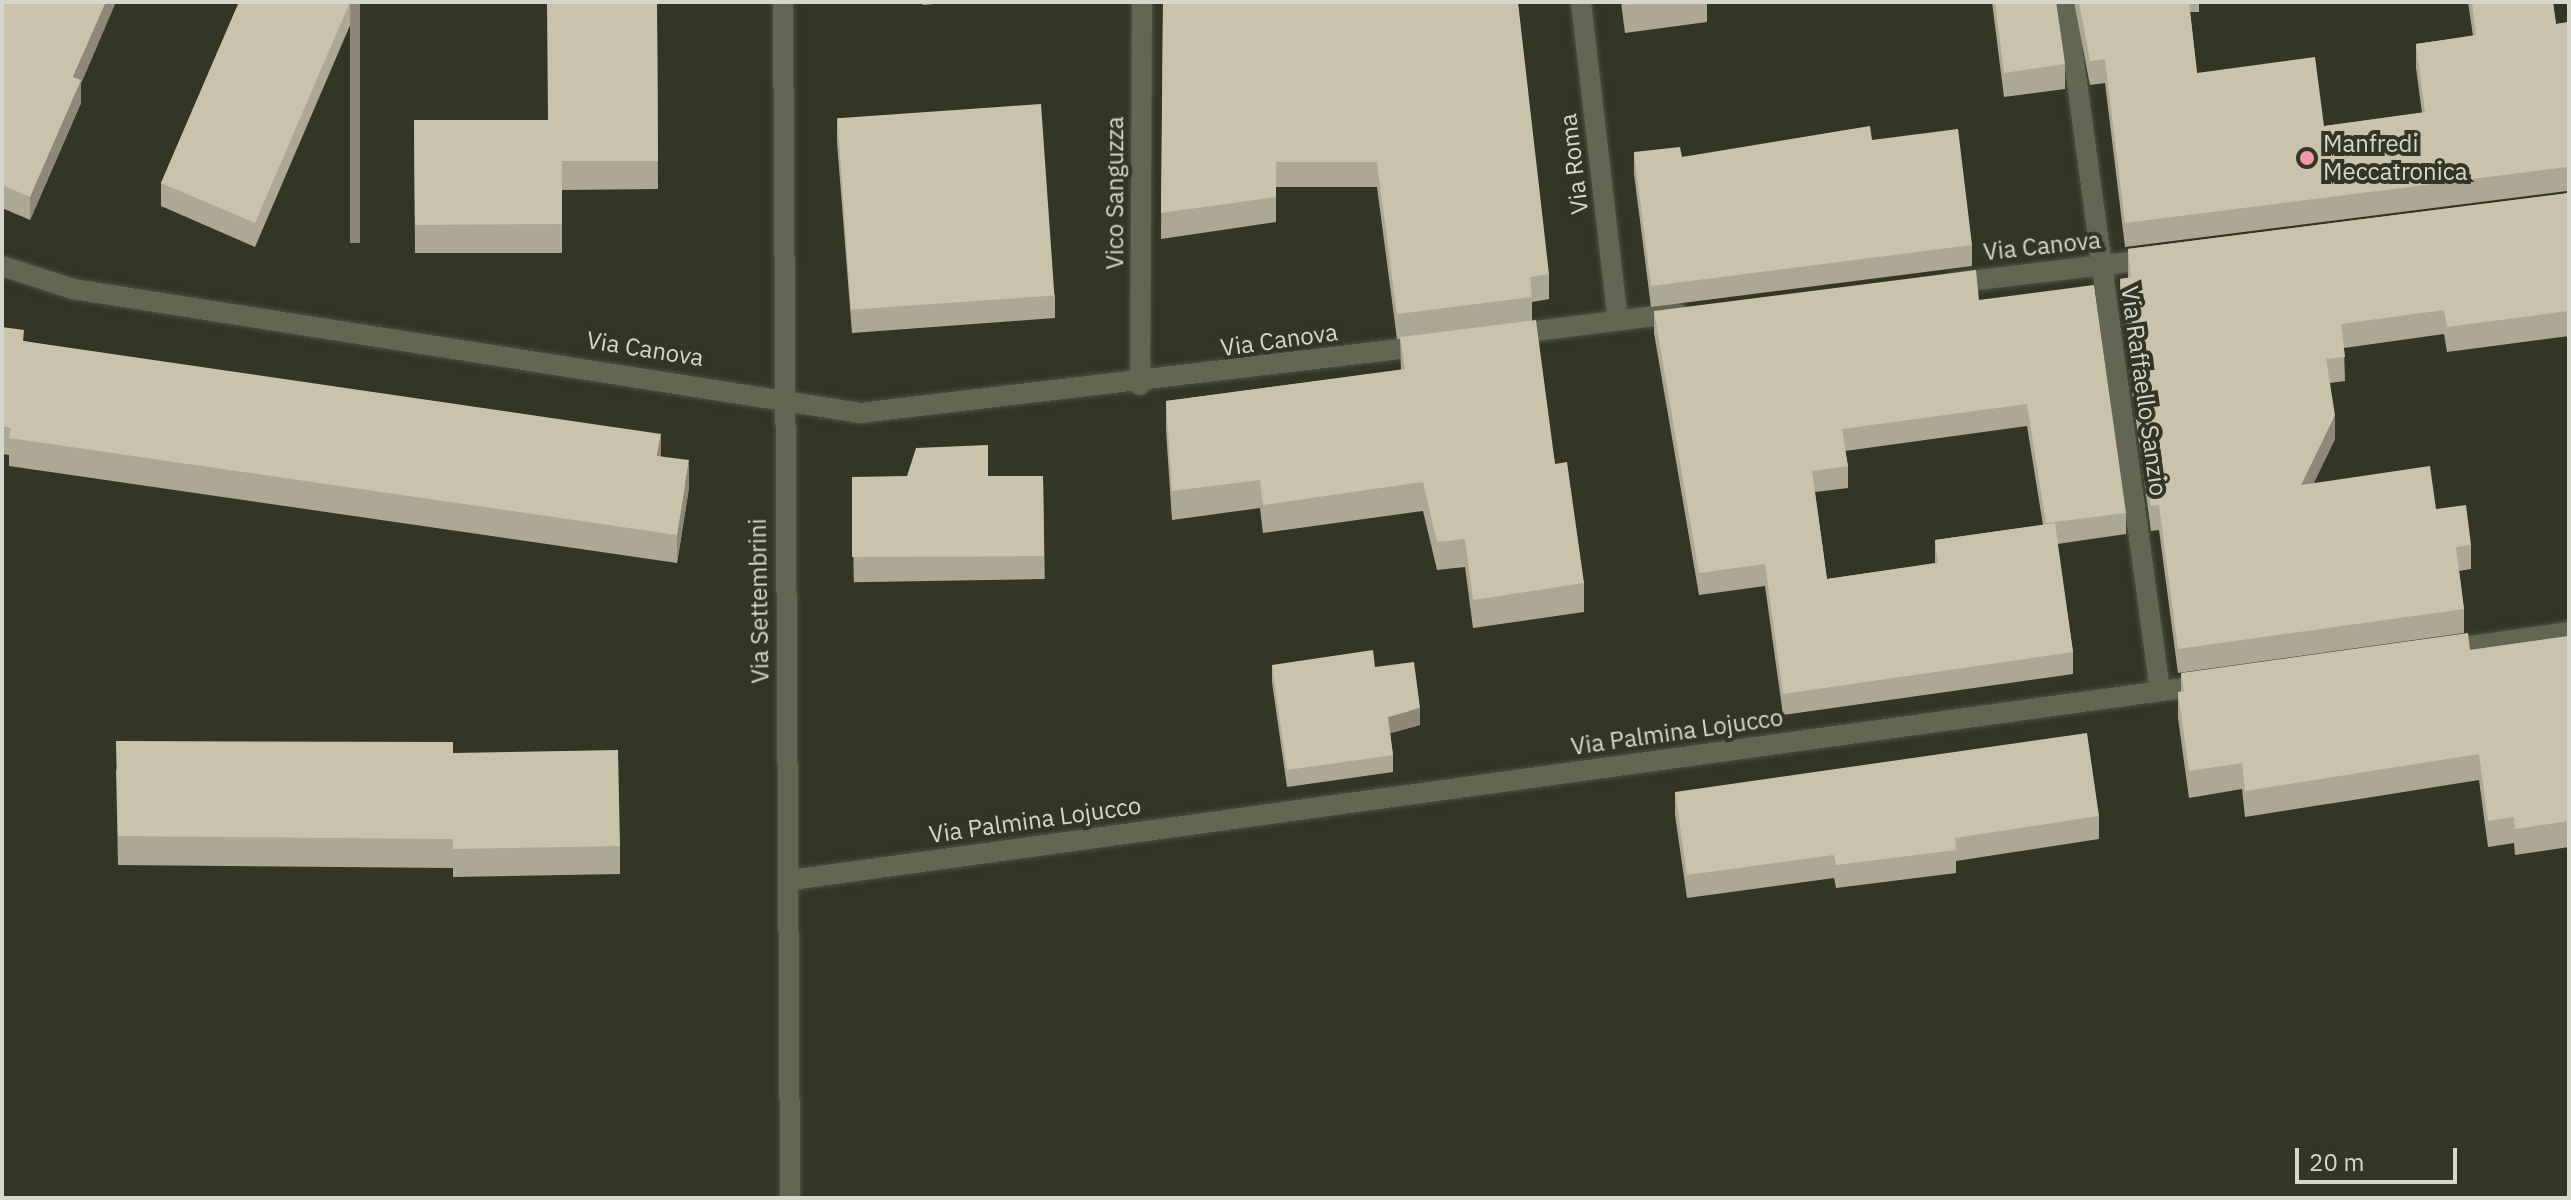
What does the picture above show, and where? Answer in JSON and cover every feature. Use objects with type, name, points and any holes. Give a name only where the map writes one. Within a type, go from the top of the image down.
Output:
[{"type":"street","name":"Via Settembrini","points":[[783,2],[781,395],[791,880],[790,1198]]},
{"type":"street","name":"Vico Sanguzza","points":[[1140,385],[1142,2]]},
{"type":"street","name":"Via Roma","points":[[1581,2],[1618,320]]},
{"type":"street","name":"Via Raffaello Sanzio","points":[[2066,2],[2160,691]]},
{"type":"street","name":"Via Canova","points":[[1929,285],[2178,256]]},
{"type":"street","name":"Via Canova","points":[[2,266],[73,289],[781,395],[860,413],[1140,385],[1449,343]]},
{"type":"street","points":[[1495,337],[1696,311]]},
{"type":"street","points":[[2428,653],[2569,632]]},
{"type":"street","name":"Via Palmina Lojucco","points":[[791,880],[2223,682]]},
{"type":"building","points":[[2,2],[106,2],[73,77],[81,80],[30,197],[2,185]]},
{"type":"building","points":[[239,2],[350,2],[255,223],[161,183]]},
{"type":"building","points":[[547,2],[657,2],[658,161],[562,161],[562,224],[415,225],[414,120],[548,120]]},
{"type":"building","points":[[1163,2],[1518,2],[1549,274],[1530,277],[1532,297],[1397,314],[1377,162],[1276,162],[1276,197],[1161,213]]},
{"type":"building","points":[[1995,2],[2056,2],[2065,64],[2004,73]]},
{"type":"building","points":[[2079,2],[2189,2],[2197,73],[2315,57],[2324,126],[2425,112],[2416,44],[2476,35],[2472,2],[2553,2],[2556,24],[2569,22],[2569,168],[2125,223],[2105,59],[2090,61]]},
{"type":"building","points":[[1041,104],[1054,296],[851,310],[837,118]]},
{"type":"building","points":[[1870,126],[1872,140],[1958,129],[1972,245],[1651,286],[1634,152],[1680,147],[1682,157]]},
{"type":"building","points":[[2569,193],[2569,311],[2447,327],[2444,310],[2341,324],[2345,357],[2326,359],[2335,415],[2301,485],[2430,466],[2436,509],[2466,505],[2471,545],[2456,547],[2464,609],[2178,649],[2159,505],[2151,506],[2120,279],[2131,277],[2128,249]]},
{"type":"building","points":[[1976,270],[1979,300],[2094,285],[2126,513],[2046,523],[2027,404],[1842,429],[1848,466],[1812,471],[1827,579],[1938,563],[1935,540],[2055,523],[2073,652],[1783,694],[1765,564],[1699,573],[1654,311]]},
{"type":"building","points":[[1536,320],[1555,464],[1567,462],[1584,583],[1473,600],[1465,539],[1437,542],[1423,482],[1263,505],[1260,480],[1172,491],[1166,401],[1405,369],[1400,337]]},
{"type":"building","points":[[2,327],[24,330],[23,341],[661,434],[657,456],[689,460],[677,535],[9,438],[11,428],[2,426]]},
{"type":"building","points":[[988,445],[988,476],[1043,476],[1044,556],[852,557],[852,477],[907,476],[916,448]]},
{"type":"building","points":[[2468,633],[2470,650],[2569,636],[2569,821],[2515,829],[2514,817],[2488,821],[2479,754],[2245,791],[2242,763],[2189,771],[2178,692],[2184,691],[2181,673]]},
{"type":"building","points":[[1373,650],[1375,667],[1414,662],[1420,708],[1388,717],[1393,755],[1287,770],[1272,665]]},
{"type":"building","points":[[2087,733],[2099,816],[1955,838],[1956,850],[1836,865],[1834,855],[1687,875],[1675,792]]},
{"type":"building","points":[[116,741],[453,742],[453,753],[618,750],[620,846],[453,849],[453,839],[118,836]]},
{"type":"place","name":"Manfredi Meccatronica","points":[[2307,158]]}]
